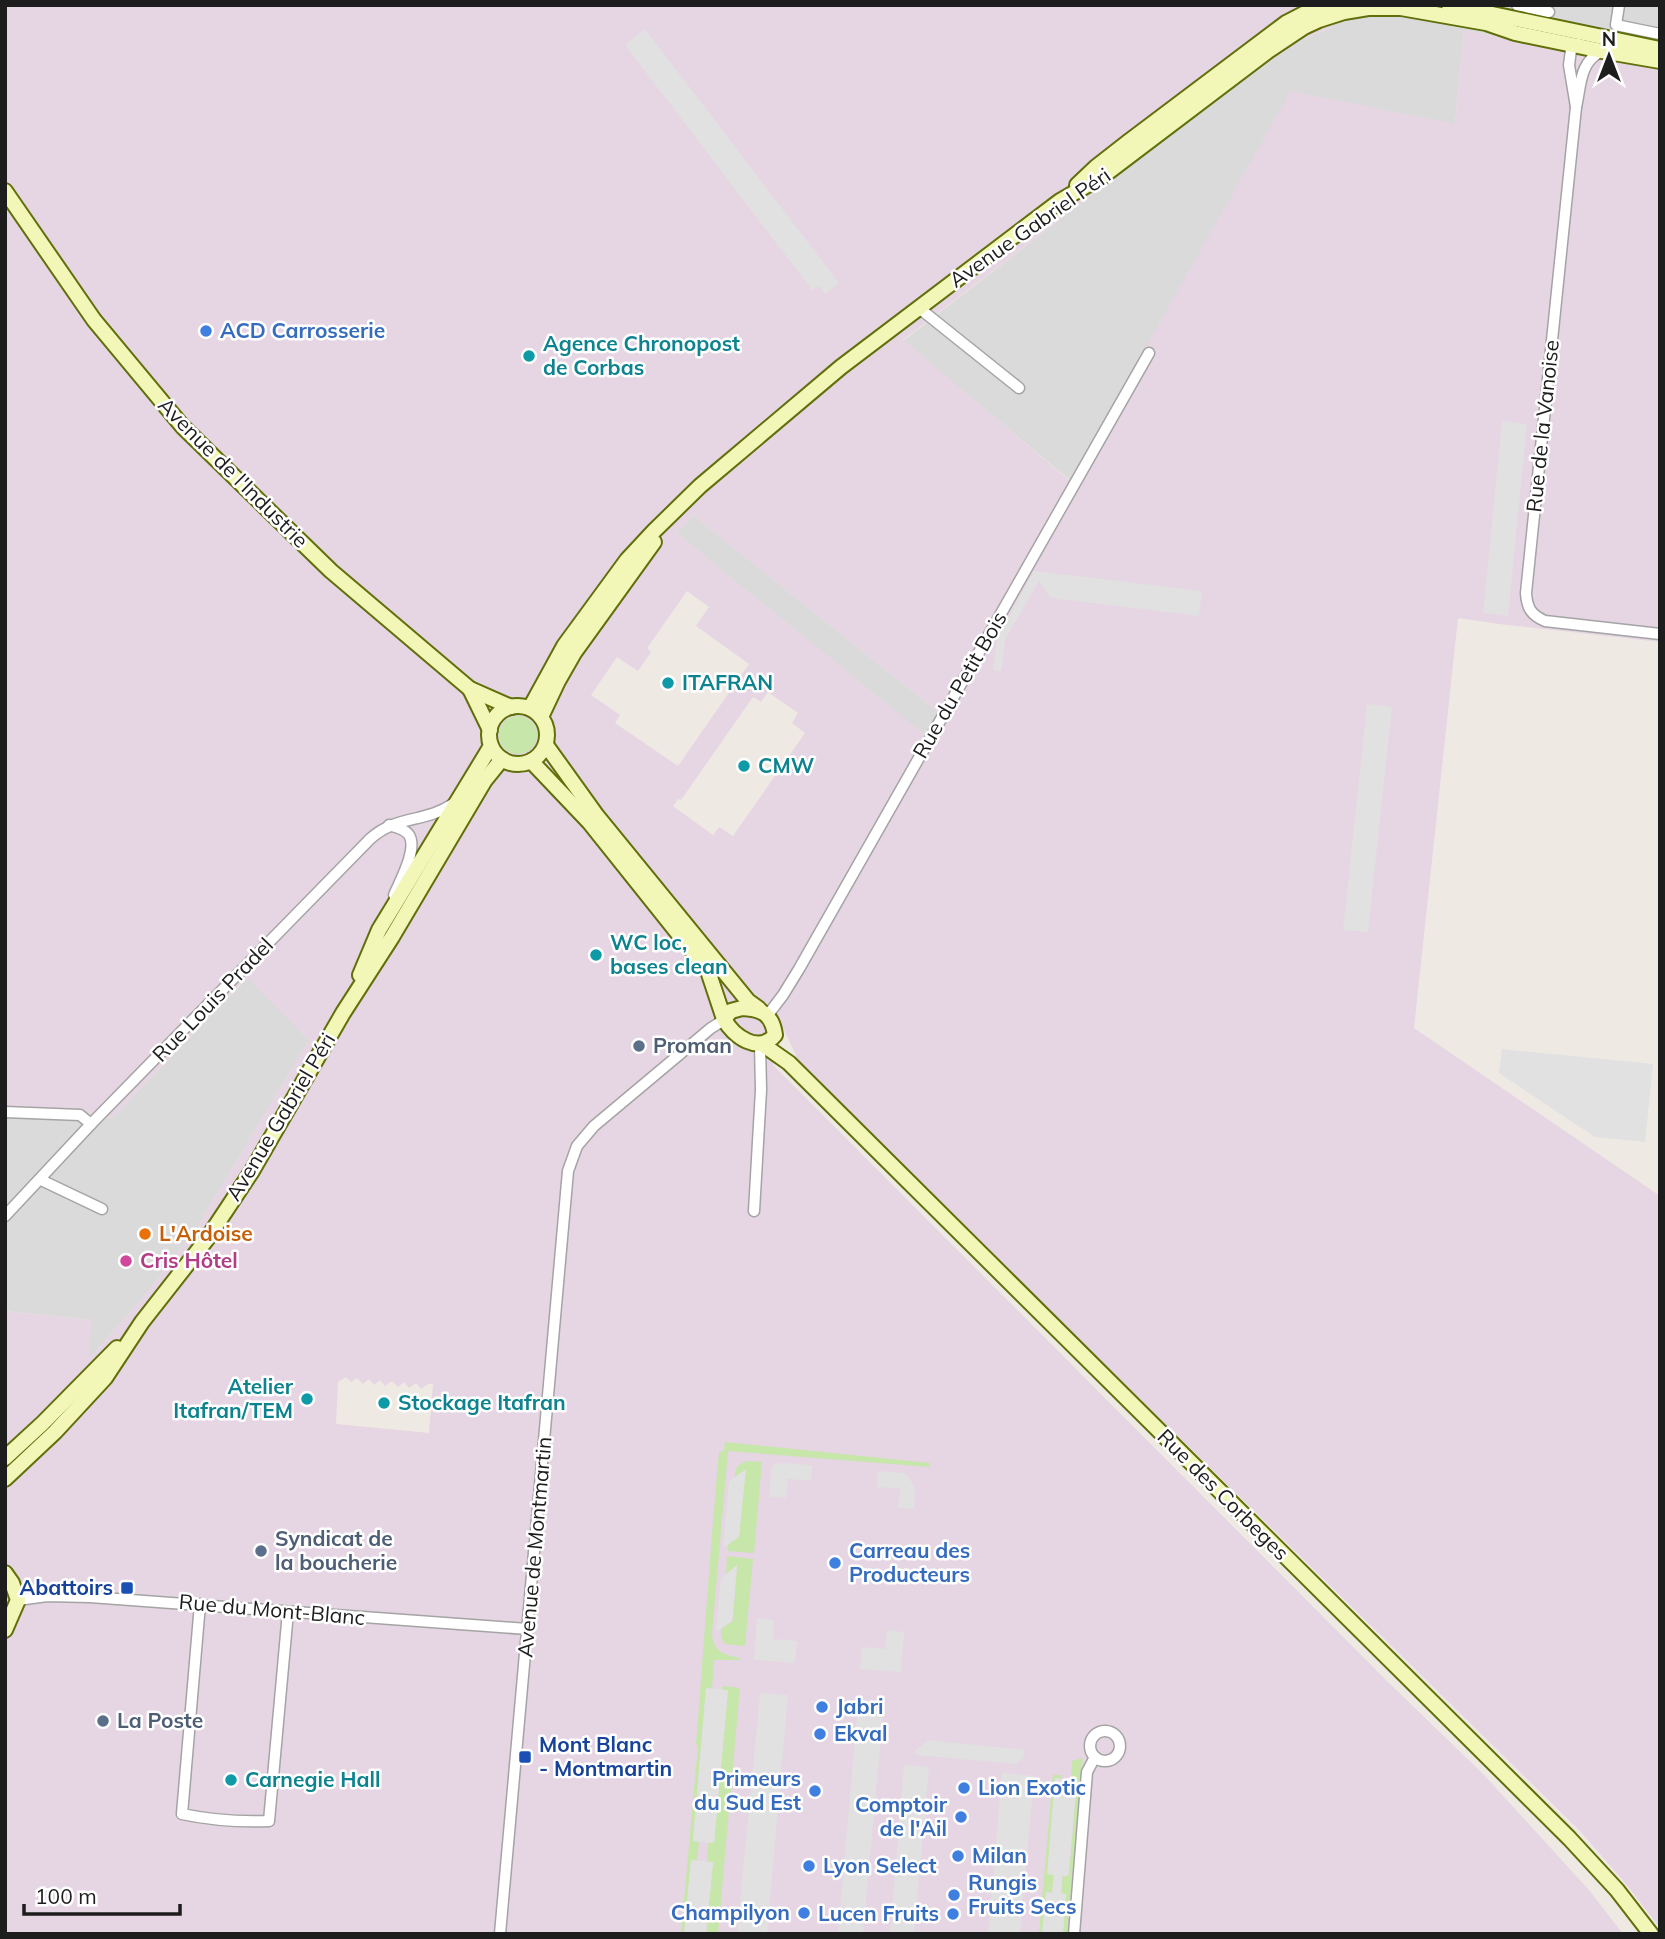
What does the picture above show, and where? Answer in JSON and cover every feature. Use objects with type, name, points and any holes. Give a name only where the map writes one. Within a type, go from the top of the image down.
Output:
[{"type":"main road","points":[[1197,98],[1286,23],[1313,9],[1334,5]]},
{"type":"main road","points":[[1448,5],[1504,11],[1660,61]]},
{"type":"main road","name":"Avenue Gabriel Péri","points":[[535,713],[670,517],[700,486],[841,367],[1060,201],[1103,176],[1197,98],[1304,27],[1344,12],[1375,7],[1401,8],[1486,23],[1515,33],[1576,46],[1604,45]]},
{"type":"main road","points":[[1604,45],[1657,41]]},
{"type":"main road","name":"Avenue de l'Industrie","points":[[5,191],[93,320],[183,427],[331,571],[470,689],[511,707]]},
{"type":"main road","name":"Avenue de l'Industrie","points":[[470,689],[489,730]]},
{"type":"main road","points":[[511,707],[535,713],[547,732],[540,754],[531,761],[517,764],[502,759],[491,746],[489,730],[497,715],[511,707]]},
{"type":"main road","points":[[531,761],[589,822],[708,971],[729,1028],[739,1036],[761,1045],[769,1042],[775,1035],[773,1025],[763,1012],[748,1001],[604,824],[545,745]]},
{"type":"main road","name":"Avenue Gabriel Péri","points":[[343,1013],[379,930],[491,746]]},
{"type":"main road","name":"Avenue Gabriel Péri","points":[[5,1479],[55,1432],[105,1378],[142,1322],[206,1239],[252,1171],[343,1013],[392,937],[485,780],[502,759]]},
{"type":"main road","points":[[724,1019],[731,1010],[742,1008],[763,1012]]},
{"type":"main road","name":"Rue des Corbeges","points":[[775,1035],[789,1063]]},
{"type":"main road","name":"Rue des Corbeges","points":[[761,1045],[789,1063],[1569,1838],[1617,1890],[1651,1934]]},
{"type":"main road","name":"Avenue Gabriel Péri","points":[[5,1458],[142,1322]]},
{"type":"main road","points":[[5,1630],[18,1600],[8,1577]]},
{"type":"street","points":[[1517,5],[1549,12]]},
{"type":"street","points":[[1619,5],[1616,25],[1657,41]]},
{"type":"street","name":"Rue de la Vanoise","points":[[1604,45],[1589,60],[1581,75],[1576,107],[1526,593],[1527,605],[1534,616],[1545,621],[1660,634]]},
{"type":"street","name":"Rue de la Vanoise","points":[[1576,46],[1571,50],[1569,65],[1576,107]]},
{"type":"street","points":[[919,308],[1019,388]]},
{"type":"street","name":"Rue du Petit Bois","points":[[763,1012],[783,995],[799,969],[1149,352]]},
{"type":"street","name":"Rue Louis Pradel","points":[[5,1216],[91,1124],[370,839],[389,825],[442,811],[459,799]]},
{"type":"street","points":[[379,930],[412,848],[408,834],[389,825]]},
{"type":"street","name":"Avenue de Montmartin","points":[[500,1934],[569,1171],[576,1146],[594,1126],[724,1019]]},
{"type":"street","points":[[754,1211],[761,1045]]},
{"type":"street","points":[[5,1112],[80,1115],[91,1124]]},
{"type":"street","points":[[41,1180],[102,1209]]},
{"type":"street","name":"Rue du Mont-Blanc","points":[[18,1600],[47,1596],[90,1597],[527,1629]]},
{"type":"street","points":[[200,1604],[182,1814],[200,1818],[270,1821],[288,1612]]},
{"type":"street","points":[[1074,1934],[1087,1772],[1095,1757]]},
{"type":"shaded area","points":[[5,5],[1325,5],[1333,27],[1303,39],[1252,74],[903,340],[1070,481],[1291,91],[1455,124],[1464,30],[1660,70],[1660,642],[1458,618],[1414,1028],[1660,1196],[1660,1928],[1580,1831],[801,1066],[779,1019],[773,1065],[1484,1775],[1589,1890],[1623,1934],[5,1934],[5,1311],[91,1320],[89,1359],[143,1298],[198,1226],[309,1040],[247,977],[113,1117],[79,1120],[5,1118]],"holes":[[[693,515],[947,719],[934,742],[676,533]],[[687,591],[709,607],[696,626],[749,664],[678,766],[615,723],[620,715],[591,695],[617,657],[638,671],[651,652],[647,648]],[[768,692],[798,713],[792,723],[805,733],[733,836],[719,827],[713,835],[673,806],[678,799],[681,800],[753,697],[761,702]],[[346,1377],[351,1382],[357,1378],[363,1384],[369,1379],[374,1385],[380,1380],[385,1386],[392,1381],[398,1387],[404,1382],[409,1388],[416,1383],[421,1389],[433,1384],[429,1433],[336,1424],[338,1382]]]},
{"type":"shaded area","points":[[1325,5],[1660,5],[1660,69],[1464,30],[1455,124],[1071,481],[903,341],[1252,74],[1303,39],[1333,27]]},
{"type":"shaded area","points":[[645,29],[839,283],[825,294],[819,286],[812,290],[625,45]]},
{"type":"shaded area","points":[[1502,421],[1527,424],[1508,616],[1483,613]]},
{"type":"shaded area","points":[[693,515],[947,719],[934,743],[676,533]]},
{"type":"shaded area","points":[[1034,571],[1202,591],[1199,616],[1051,598],[1039,581],[1005,639],[1001,671],[993,670],[997,638]]},
{"type":"shaded area","points":[[1367,704],[1392,707],[1368,932],[1343,930]]},
{"type":"shaded area","points":[[248,977],[309,1040],[198,1226],[143,1298],[88,1360],[91,1320],[5,1311],[5,1118],[79,1120],[113,1117]]},
{"type":"shaded area","points":[[1502,1049],[1653,1064],[1645,1142],[1595,1137],[1499,1073]]},
{"type":"shaded area","points":[[775,1464],[812,1465],[811,1481],[788,1479],[786,1498],[769,1497],[771,1469]]},
{"type":"shaded area","points":[[746,1469],[739,1537],[723,1548],[729,1481]]},
{"type":"shaded area","points":[[878,1471],[904,1473],[909,1477],[915,1489],[914,1509],[898,1508],[900,1489],[877,1487]]},
{"type":"shaded area","points":[[737,1565],[732,1621],[716,1632],[721,1578]]},
{"type":"shaded area","points":[[757,1618],[774,1620],[773,1639],[797,1641],[795,1663],[754,1660]]},
{"type":"shaded area","points":[[887,1630],[904,1632],[901,1672],[860,1669],[862,1647],[885,1649]]},
{"type":"shaded area","points":[[706,1688],[728,1690],[714,1843],[693,1841]]},
{"type":"shaded area","points":[[760,1693],[788,1695],[767,1934],[737,1934]]},
{"type":"shaded area","points":[[858,1702],[884,1704],[863,1934],[838,1934]]},
{"type":"shaded area","points":[[928,1740],[1025,1750],[1024,1757],[1017,1764],[916,1755],[914,1752]]},
{"type":"shaded area","points":[[904,1765],[929,1767],[914,1934],[890,1934]]},
{"type":"shaded area","points":[[1002,1773],[1034,1776],[1020,1934],[988,1934]]},
{"type":"shaded area","points":[[1055,1778],[1077,1780],[1068,1876],[1062,1876],[1061,1893],[1066,1894],[1063,1934],[1042,1934],[1046,1892],[1052,1893],[1054,1875],[1047,1874]]},
{"type":"shaded area","points":[[691,1860],[713,1862],[706,1934],[684,1934]]},
{"type":"green space","points":[[518,716],[532,721],[537,735],[532,749],[518,754],[504,749],[499,735],[504,721]]},
{"type":"green space","points":[[725,1442],[930,1463],[930,1467],[728,1451],[712,1634],[718,1649],[740,1660],[714,1660],[712,1689],[706,1689],[693,1841],[699,1842],[697,1861],[691,1860],[684,1934],[681,1934],[719,1452],[724,1451]]},
{"type":"green space","points":[[747,1461],[762,1462],[754,1553],[728,1551],[728,1545],[739,1537],[745,1470],[735,1477],[736,1471],[739,1465]]},
{"type":"green space","points":[[727,1556],[753,1559],[745,1646],[725,1644],[722,1637],[721,1629],[733,1621],[737,1566],[726,1574]]},
{"type":"green space","points":[[722,1686],[740,1688],[718,1934],[706,1934],[713,1863],[707,1862],[708,1843],[714,1843],[728,1691],[722,1690]]},
{"type":"green space","points":[[1083,1758],[1067,1934],[1063,1934],[1066,1895],[1061,1894],[1063,1875],[1069,1875],[1077,1780],[1071,1779],[1072,1761]]},
{"type":"green space","points":[[1053,1775],[1062,1775],[1062,1779],[1056,1778],[1048,1874],[1054,1874],[1052,1893],[1046,1893],[1042,1934],[1039,1934]]},
{"type":"place","name":"ACD Carrosserie","points":[[206,331]]},
{"type":"place","name":"Agence Chronopost de Corbas","points":[[529,356]]},
{"type":"place","name":"ITAFRAN","points":[[668,683]]},
{"type":"place","name":"CMW","points":[[744,766]]},
{"type":"place","name":"WC loc, bases clean","points":[[596,955]]},
{"type":"place","name":"Proman","points":[[639,1046]]},
{"type":"place","name":"L'Ardoise","points":[[145,1234]]},
{"type":"place","name":"Cris Hôtel","points":[[126,1261]]},
{"type":"place","name":"Atelier Itafran/TEM","points":[[307,1399]]},
{"type":"place","name":"Stockage Itafran","points":[[384,1403]]},
{"type":"place","name":"Syndicat de la boucherie","points":[[261,1551]]},
{"type":"place","name":"Carreau des Producteurs","points":[[835,1563]]},
{"type":"place","name":"Abattoirs","points":[[127,1588]]},
{"type":"place","name":"Jabri","points":[[822,1707]]},
{"type":"place","name":"La Poste","points":[[103,1721]]},
{"type":"place","name":"Ekval","points":[[820,1734]]},
{"type":"place","name":"Mont Blanc - Montmartin","points":[[525,1757]]},
{"type":"place","name":"Carnegie Hall","points":[[231,1780]]},
{"type":"place","name":"Lion Exotic","points":[[964,1788]]},
{"type":"place","name":"Primeurs du Sud Est","points":[[815,1791]]},
{"type":"place","name":"Comptoir de l'Ail","points":[[961,1817]]},
{"type":"place","name":"Milan","points":[[958,1856]]},
{"type":"place","name":"Lyon Select","points":[[809,1866]]},
{"type":"place","name":"Rungis Fruits Secs","points":[[954,1895]]},
{"type":"place","name":"Champilyon","points":[[804,1913]]},
{"type":"place","name":"Lucen Fruits","points":[[953,1914]]}]
